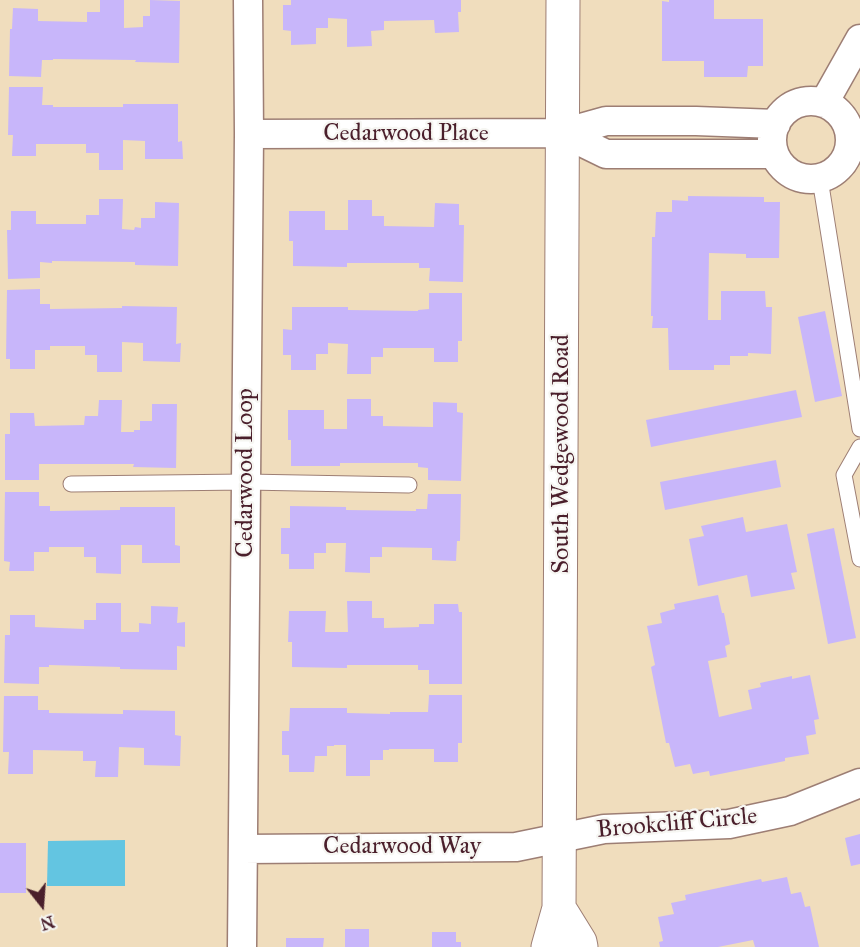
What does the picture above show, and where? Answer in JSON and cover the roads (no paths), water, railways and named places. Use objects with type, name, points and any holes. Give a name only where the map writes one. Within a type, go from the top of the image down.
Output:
[{"type":"street","name":"Cedarwood Loop","points":[[242,947],[249,134],[248,0]]},
{"type":"street","name":"South Wedgewood Road","points":[[548,947],[560,908],[563,0]]},
{"type":"street","points":[[824,103],[860,39]]},
{"type":"street","points":[[801,102],[824,103],[844,118],[850,129],[851,142],[848,155],[832,174],[820,179],[808,180],[797,177],[787,172],[779,164],[774,154],[772,144],[776,124],[782,114],[801,102]]},
{"type":"street","name":"Cedarwood Place","points":[[249,134],[564,133],[606,122],[696,121],[776,124]]},
{"type":"street","name":"Cedarwood Place","points":[[564,133],[606,154],[774,154]]},
{"type":"street","name":"Brookcliff Circle","points":[[561,838],[604,829],[729,824],[790,811],[860,783]]},
{"type":"street","name":"Cedarwood Way","points":[[243,849],[516,847],[561,838]]},
{"type":"street","points":[[560,908],[581,947]]},
{"type":"lane","points":[[820,179],[860,429]]},
{"type":"lane","points":[[860,447],[844,475],[860,559]]},
{"type":"lane","points":[[71,484],[246,482],[409,485]]},
{"type":"water","points":[[125,840],[125,886],[47,886],[48,841]]}]
